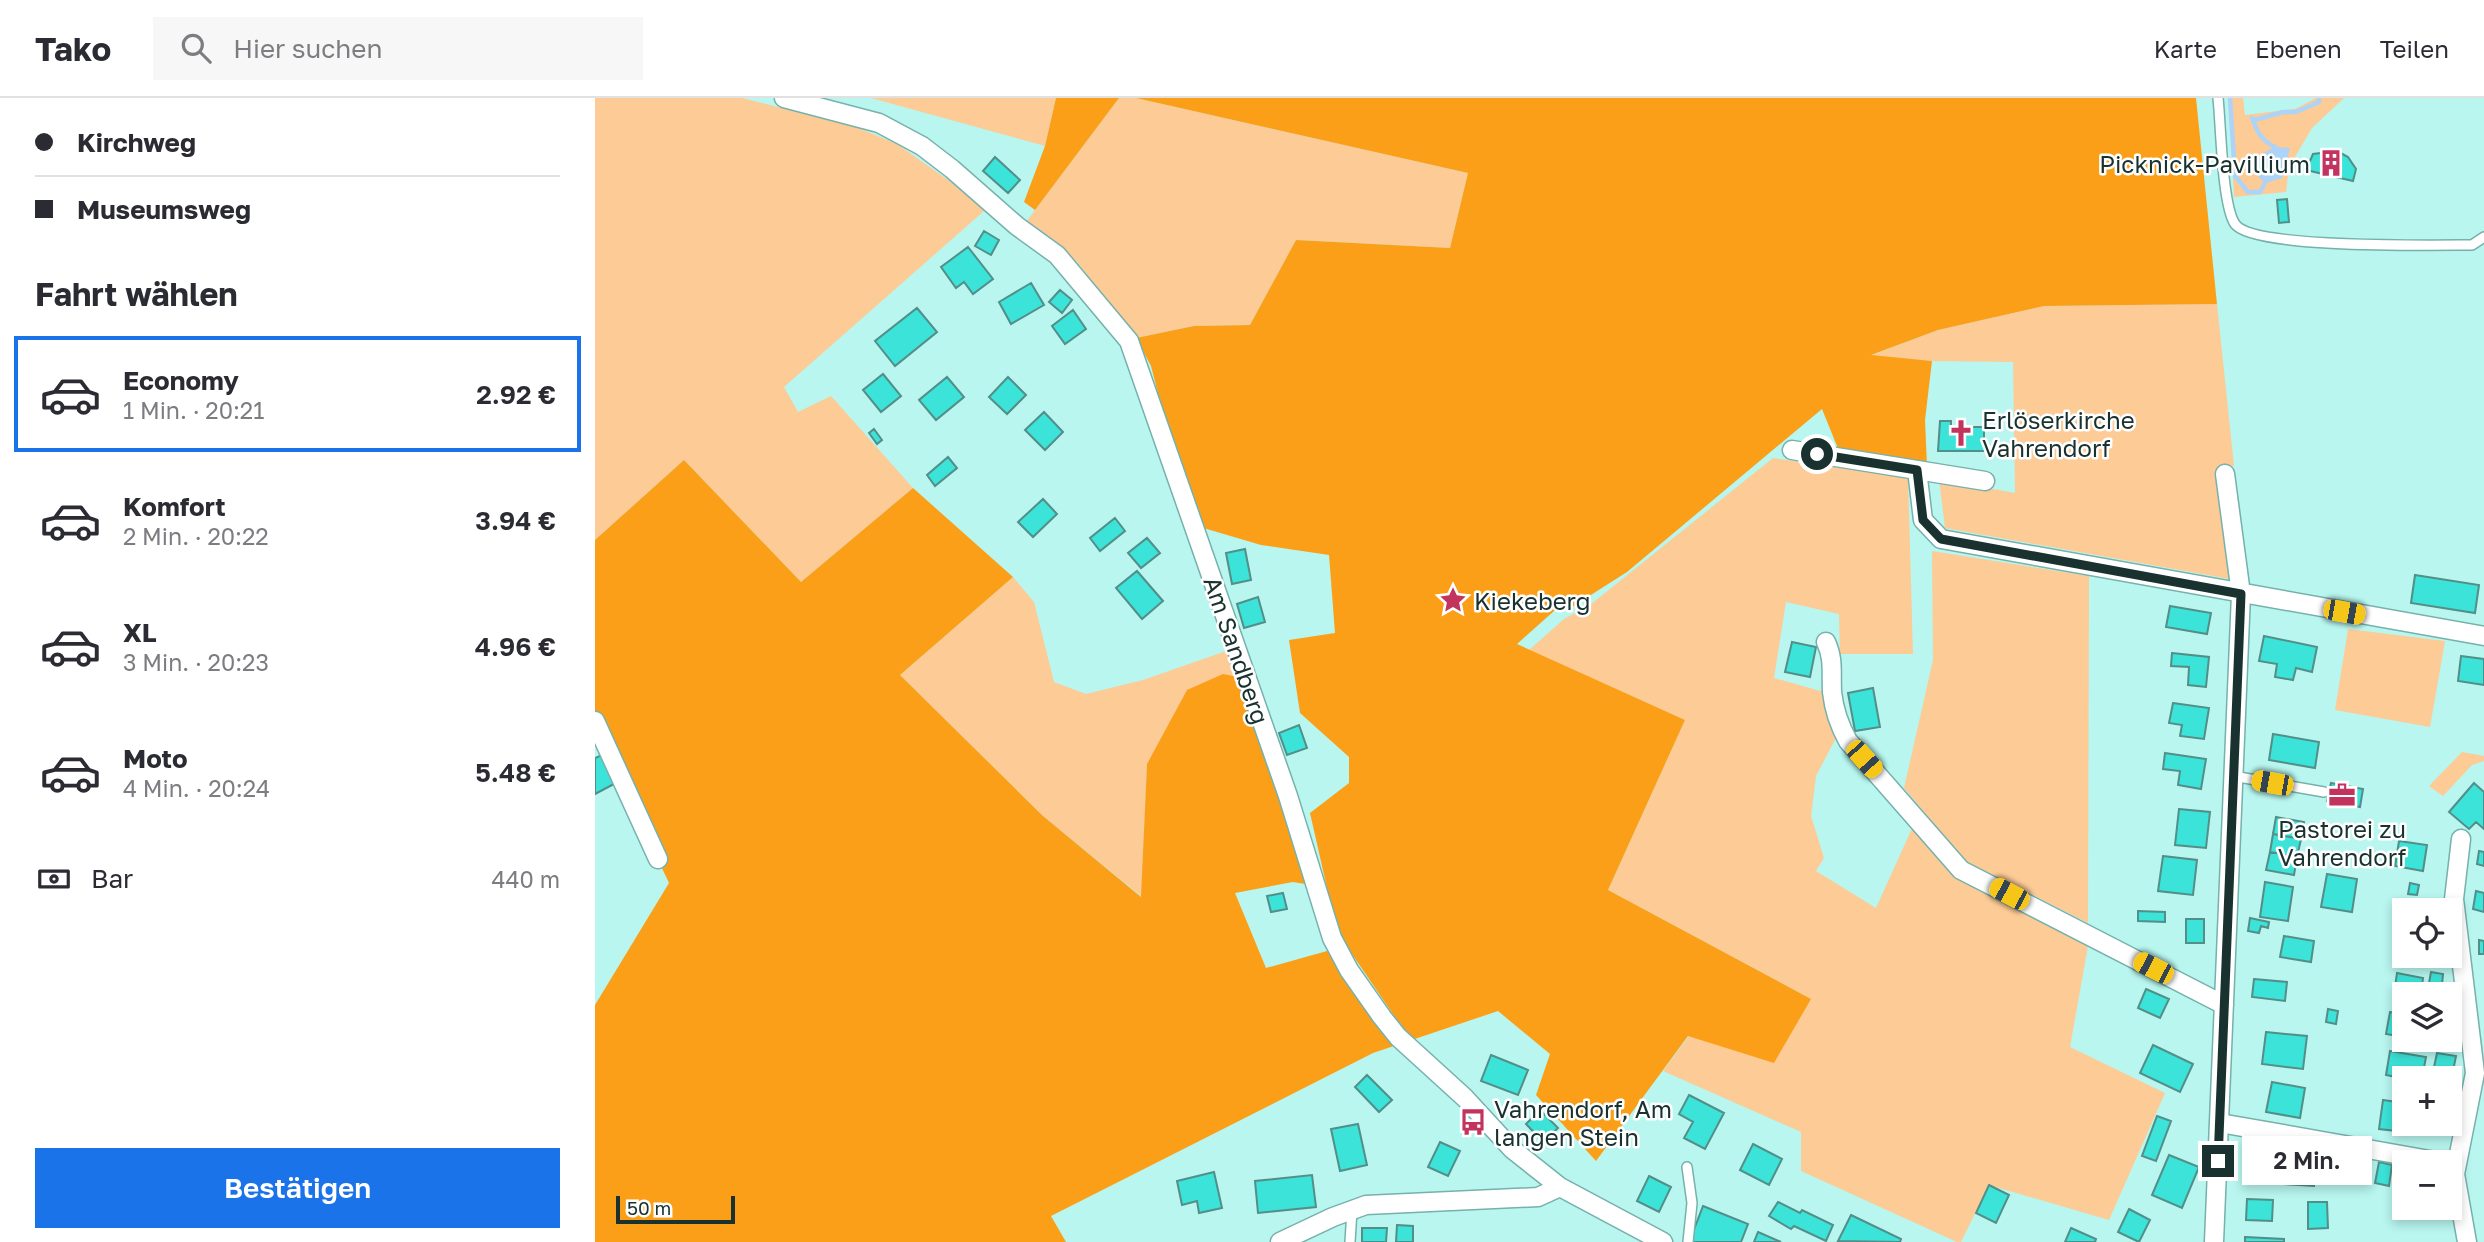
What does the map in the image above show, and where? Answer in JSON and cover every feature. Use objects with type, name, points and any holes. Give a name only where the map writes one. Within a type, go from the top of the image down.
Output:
[{"type":"street","name":"Am Sandberg","points":[[784,98],[879,124],[922,146],[1017,226],[1057,255],[1129,341],[1288,796],[1332,938],[1349,970],[1398,1037],[1465,1098],[1512,1149],[1560,1187],[1663,1242]]},
{"type":"street","points":[[1792,450],[1985,481]]},
{"type":"street","points":[[1917,470],[1923,520],[1941,539],[2484,636]]},
{"type":"street","points":[[2214,1242],[2241,594],[2225,474]]},
{"type":"street","points":[[1826,642],[1832,654],[1832,691],[1838,722],[1848,741],[1961,870],[2224,1005]]},
{"type":"street","points":[[595,721],[657,859]]},
{"type":"street","points":[[2453,1150],[2475,1073],[2454,899],[2461,839]]},
{"type":"street","points":[[2220,1123],[2392,1153]]},
{"type":"street","points":[[1280,1242],[1366,1205],[1538,1197],[1560,1187]]},
{"type":"street","points":[[2462,1214],[2467,1242]]},
{"type":"lane","points":[[2218,98],[2228,208],[2237,227],[2252,234],[2328,244],[2472,245],[2484,237]]},
{"type":"lane","points":[[2233,776],[2324,792]]},
{"type":"lane","points":[[1687,1167],[1692,1203],[1688,1242]]},
{"type":"lane","points":[[1350,1242],[1352,1210]]},
{"type":"shaded area","points":[[595,98],[742,98],[856,127],[897,144],[965,192],[984,211],[784,387],[798,412],[831,396],[913,488],[801,582],[684,460],[595,540]]},
{"type":"shaded area","points":[[871,98],[1056,98],[1045,146]]},
{"type":"shaded area","points":[[1056,98],[1119,98],[1035,210],[1024,202],[1045,146]]},
{"type":"shaded area","points":[[1119,98],[1136,98],[1468,173],[1450,248],[1296,240],[1250,325],[1194,326],[1136,338],[1077,262],[1026,222]]},
{"type":"shaded area","points":[[1136,98],[2196,98],[2217,304],[2044,306],[1938,330],[1871,355],[1932,361],[1925,420],[1927,466],[1841,456],[1822,409],[1627,572],[1572,607],[1554,611],[1517,644],[1685,720],[1608,890],[1811,999],[1774,1063],[1688,1036],[1596,1161],[1536,1095],[1550,1054],[1498,1011],[1373,1053],[1051,1216],[1066,1242],[595,1242],[595,1005],[669,883],[595,726],[595,540],[684,460],[801,582],[913,488],[1013,577],[900,675],[1043,816],[1141,897],[1147,764],[1187,690],[1223,674],[1243,678],[1311,885],[1293,882],[1235,893],[1266,968],[1327,951],[1383,1029],[1399,1023],[1337,932],[1310,813],[1349,783],[1349,757],[1300,713],[1289,640],[1335,633],[1329,555],[1261,545],[1200,527],[1182,487],[1151,366],[1136,338],[1194,326],[1250,325],[1296,240],[1450,248],[1468,173]]},
{"type":"shaded area","points":[[2229,98],[2243,98],[2245,115],[2295,109],[2316,98],[2344,98],[2312,128],[2289,167],[2286,192],[2234,197]]},
{"type":"shaded area","points":[[2217,304],[2234,466],[2219,468],[2230,579],[1945,528],[1939,479],[2015,493],[2013,362],[1932,361],[1869,356],[1938,330],[2044,306]]},
{"type":"shaded area","points":[[1773,458],[1908,478],[1913,654],[1840,654],[1839,614],[1786,602],[1774,678],[1824,692],[1838,734],[1816,776],[1811,816],[1824,858],[1816,871],[1876,908],[1914,824],[1957,876],[2088,946],[2070,1047],[2165,1093],[2109,1220],[1989,1185],[1961,1242],[1957,1242],[1801,1171],[1801,1132],[1663,1071],[1689,1036],[1811,999],[1608,890],[1685,720],[1529,650],[1564,619],[1590,605]]},
{"type":"shaded area","points":[[1932,551],[2089,576],[2088,923],[1965,861],[1904,788],[1933,660]]},
{"type":"shaded area","points":[[1013,577],[1034,602],[1054,682],[1086,694],[1143,680],[1232,649],[1243,678],[1147,764],[1142,897],[1043,816],[900,675]]},
{"type":"shaded area","points":[[2348,629],[2445,641],[2430,727],[2335,710]]},
{"type":"shaded area","points":[[2462,752],[2484,756],[2484,761],[2472,765],[2443,796],[2429,786]]},
{"type":"water","points":[[2275,147],[2290,148],[2282,178],[2266,183],[2255,172],[2256,157]]},
{"type":"building","name":"Picknick-Pavillium","points":[[2337,151],[2348,157],[2356,169],[2353,181],[2306,170],[2313,154]]},
{"type":"building","points":[[995,157],[1020,180],[1008,193],[983,171]]},
{"type":"building","points":[[2287,199],[2289,222],[2279,223],[2277,200]]},
{"type":"building","points":[[984,231],[999,240],[991,255],[975,246]]},
{"type":"building","points":[[968,247],[993,279],[973,294],[964,282],[956,288],[941,267]]},
{"type":"building","points":[[1031,283],[1044,305],[1011,324],[999,302]]},
{"type":"building","points":[[1060,290],[1072,300],[1062,313],[1049,302]]},
{"type":"building","points":[[917,308],[937,332],[895,366],[875,341]]},
{"type":"building","points":[[1073,310],[1086,329],[1065,344],[1052,326]]},
{"type":"building","points":[[883,374],[901,396],[881,412],[863,390]]},
{"type":"building","points":[[947,377],[964,397],[936,420],[919,400]]},
{"type":"building","points":[[1008,377],[1026,395],[1007,414],[989,397]]},
{"type":"building","points":[[1044,412],[1063,432],[1045,450],[1025,430]]},
{"type":"building","name":"Erlöserkirche Vahrendorf","points":[[1940,421],[1951,421],[1951,427],[1984,427],[1984,451],[1938,451]]},
{"type":"building","points":[[874,429],[882,440],[877,444],[869,433]]},
{"type":"building","points":[[948,457],[957,468],[935,486],[927,475]]},
{"type":"building","points":[[1043,499],[1057,514],[1033,537],[1018,522]]},
{"type":"building","points":[[1115,518],[1125,531],[1100,551],[1090,538]]},
{"type":"building","points":[[1147,538],[1160,553],[1141,568],[1128,553]]},
{"type":"building","points":[[1245,549],[1251,580],[1232,584],[1226,553]]},
{"type":"building","points":[[1137,571],[1163,601],[1142,619],[1116,588]]},
{"type":"building","points":[[2415,575],[2479,585],[2475,613],[2411,603]]},
{"type":"building","points":[[1258,597],[1265,622],[1244,628],[1237,604]]},
{"type":"building","points":[[2170,606],[2211,613],[2207,634],[2166,627]]},
{"type":"building","points":[[2264,636],[2317,647],[2312,672],[2296,668],[2293,680],[2275,677],[2277,664],[2259,661]]},
{"type":"building","points":[[1792,642],[1816,647],[1810,677],[1785,672]]},
{"type":"building","points":[[2172,653],[2209,657],[2206,687],[2188,685],[2189,667],[2171,666]]},
{"type":"building","points":[[2461,656],[2484,659],[2484,685],[2458,681]]},
{"type":"building","points":[[1873,688],[1880,727],[1855,731],[1848,693]]},
{"type":"building","points":[[2173,703],[2209,708],[2204,739],[2180,736],[2182,725],[2169,723]]},
{"type":"building","points":[[1299,725],[1307,748],[1287,755],[1279,733]]},
{"type":"building","points":[[2273,734],[2319,742],[2315,768],[2269,760]]},
{"type":"building","points":[[2165,753],[2206,759],[2201,789],[2178,785],[2180,771],[2163,769]]},
{"type":"building","points":[[602,755],[614,784],[595,794],[595,758]]},
{"type":"building","points":[[2331,783],[2363,789],[2360,807],[2327,801]]},
{"type":"building","points":[[2474,783],[2484,792],[2484,829],[2476,822],[2469,829],[2449,812]]},
{"type":"building","points":[[2179,809],[2210,812],[2206,848],[2175,845]]},
{"type":"building","points":[[2276,817],[2304,822],[2301,839],[2273,834]]},
{"type":"building","points":[[2273,834],[2301,839],[2297,857],[2270,852]]},
{"type":"building","points":[[2399,841],[2427,845],[2423,871],[2395,866]]},
{"type":"building","points":[[2479,851],[2484,852],[2484,866],[2477,864]]},
{"type":"building","points":[[2270,852],[2297,857],[2294,875],[2266,870]]},
{"type":"building","points":[[2163,856],[2197,860],[2193,895],[2158,891]]},
{"type":"building","points":[[2327,874],[2357,879],[2352,912],[2321,907]]},
{"type":"building","points":[[2265,882],[2293,887],[2288,921],[2260,917]]},
{"type":"building","points":[[2410,883],[2419,885],[2417,895],[2408,894]]},
{"type":"building","points":[[2476,891],[2484,893],[2484,912],[2473,909]]},
{"type":"building","points":[[1283,893],[1287,909],[1271,912],[1267,896]]},
{"type":"building","points":[[2138,911],[2165,912],[2165,922],[2138,921]]},
{"type":"building","points":[[2250,918],[2269,922],[2268,928],[2261,926],[2259,933],[2248,931]]},
{"type":"building","points":[[2186,919],[2204,919],[2204,943],[2186,943]]},
{"type":"building","points":[[2284,936],[2314,941],[2311,962],[2280,957]]},
{"type":"building","points":[[2479,940],[2484,941],[2484,954],[2479,954]]},
{"type":"building","points":[[2431,972],[2443,974],[2442,982],[2429,982]]},
{"type":"building","points":[[2397,973],[2423,978],[2422,982],[2396,982]]},
{"type":"building","points":[[2254,979],[2287,982],[2285,1001],[2252,997]]},
{"type":"building","points":[[2146,989],[2169,999],[2160,1018],[2138,1008]]},
{"type":"building","points":[[2328,1009],[2338,1011],[2336,1024],[2326,1022]]},
{"type":"building","points":[[2390,1012],[2392,1012],[2392,1035],[2386,1034]]},
{"type":"building","points":[[2266,1032],[2307,1036],[2303,1069],[2262,1064]]},
{"type":"building","points":[[2153,1045],[2193,1064],[2180,1092],[2140,1073]]},
{"type":"building","points":[[2390,1051],[2426,1057],[2424,1066],[2392,1066],[2392,1076],[2386,1075]]},
{"type":"building","points":[[2437,1053],[2456,1056],[2454,1066],[2434,1066]]},
{"type":"building","points":[[1491,1055],[1528,1070],[1518,1095],[1481,1081]]},
{"type":"building","points":[[1367,1075],[1392,1100],[1379,1112],[1355,1087]]},
{"type":"building","points":[[2272,1082],[2305,1088],[2300,1118],[2266,1112]]},
{"type":"building","points":[[1689,1095],[1724,1113],[1705,1149],[1684,1138],[1693,1122],[1679,1114]]},
{"type":"building","points":[[2383,1100],[2392,1101],[2392,1130],[2379,1129]]},
{"type":"building","points":[[1540,1110],[1558,1128],[1543,1142],[1526,1124]]},
{"type":"building","points":[[2157,1116],[2171,1121],[2156,1161],[2142,1156]]},
{"type":"building","points":[[1358,1124],[1367,1165],[1340,1171],[1331,1129]]},
{"type":"building","points":[[1440,1142],[1460,1151],[1448,1176],[1428,1167]]},
{"type":"building","points":[[1753,1144],[1782,1159],[1769,1185],[1740,1170]]},
{"type":"building","points":[[2169,1155],[2199,1167],[2182,1208],[2152,1195]]},
{"type":"building","points":[[2250,1159],[2271,1160],[2270,1181],[2249,1180]]},
{"type":"building","points":[[2379,1162],[2392,1165],[2389,1186],[2375,1183]]},
{"type":"building","points":[[2285,1164],[2315,1166],[2314,1186],[2284,1184]]},
{"type":"building","points":[[1214,1172],[1222,1208],[1199,1213],[1197,1201],[1182,1205],[1177,1181]]},
{"type":"building","points":[[1312,1175],[1316,1207],[1258,1213],[1255,1181]]},
{"type":"building","points":[[1649,1176],[1671,1187],[1659,1212],[1637,1201]]},
{"type":"building","points":[[1989,1185],[2009,1195],[1996,1223],[1976,1213]]},
{"type":"building","points":[[2247,1199],[2273,1200],[2272,1221],[2246,1220]]},
{"type":"building","points":[[1778,1202],[1833,1225],[1826,1241],[1794,1226],[1791,1229],[1769,1216]]},
{"type":"building","points":[[2308,1202],[2327,1202],[2328,1228],[2308,1229]]},
{"type":"building","points":[[1703,1206],[1748,1224],[1741,1242],[1690,1240]]},
{"type":"building","points":[[2129,1209],[2150,1220],[2139,1242],[2118,1232]]},
{"type":"building","points":[[1851,1215],[1901,1239],[1900,1242],[1838,1241]]},
{"type":"building","points":[[1397,1225],[1413,1226],[1413,1242],[1396,1242]]},
{"type":"building","points":[[1362,1228],[1387,1228],[1386,1242],[1362,1242]]},
{"type":"building","points":[[2071,1228],[2096,1239],[2095,1242],[2065,1242]]},
{"type":"building","points":[[1758,1232],[1781,1242],[1754,1242]]},
{"type":"building","points":[[2245,1237],[2284,1239],[2284,1242],[2245,1242]]},
{"type":"waterway","points":[[2230,98],[2235,176],[2248,192],[2260,192],[2267,179]]},
{"type":"waterway","points":[[2274,151],[2275,147],[2261,136],[2252,118],[2255,120],[2283,112],[2296,112],[2319,102],[2319,98]]},
{"type":"place","name":"Picknick-Pavillium","points":[[2331,163]]},
{"type":"place","name":"Erlöserkirche Vahrendorf","points":[[1961,433]]},
{"type":"place","name":"Kiekeberg","points":[[1453,600]]},
{"type":"place","name":"Pastorei zu Vahrendorf","points":[[2342,795]]},
{"type":"place","name":"Vahrendorf, Am langen Stein","points":[[1473,1122]]},
{"type":"route","points":[[1817,454],[1917,470],[1923,520],[1941,539],[2241,594],[2218,1161]]}]
